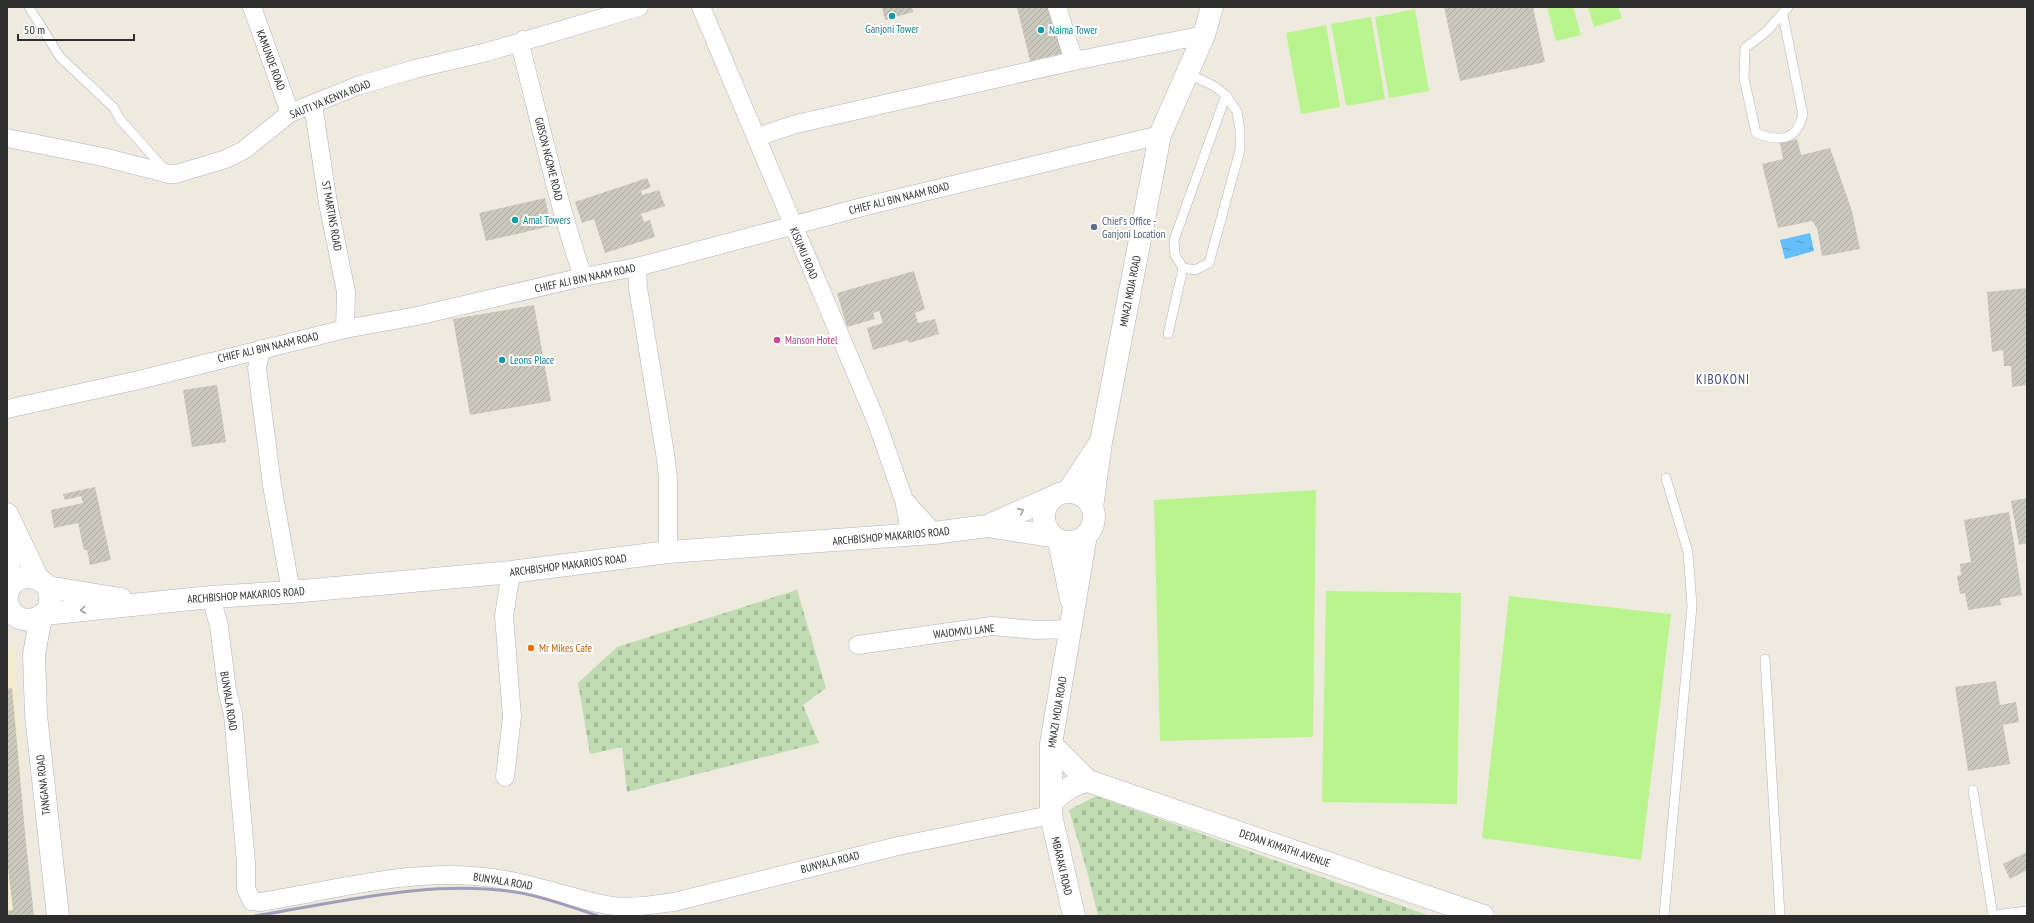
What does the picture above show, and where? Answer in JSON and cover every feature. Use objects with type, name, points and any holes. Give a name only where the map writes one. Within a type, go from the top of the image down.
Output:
[{"type":"street","name":"KAMUNDE ROAD","points":[[252,7],[290,112]]},
{"type":"street","name":"SAUTI YA KENYA ROAD","points":[[7,138],[103,157],[169,174],[176,174],[199,169],[226,159],[244,150],[290,112],[357,86],[639,7]]},
{"type":"street","name":"KISUMU ROAD","points":[[701,7],[792,226],[874,415],[904,500],[911,536]]},
{"type":"street","points":[[1057,7],[1074,60]]},
{"type":"street","name":"MNAZI MOJA ROAD","points":[[1092,507],[1101,442],[1160,135],[1204,35],[1212,7]]},
{"type":"street","points":[[756,137],[796,124],[1074,60],[1204,35]]},
{"type":"street","name":"GIBSON NGOME ROAD","points":[[523,40],[520,44],[566,228],[583,277]]},
{"type":"street","name":"ST MARTINS ROAD","points":[[313,104],[328,202],[346,292],[345,329]]},
{"type":"street","name":"CHIEF ALI BIN NAAM ROAD","points":[[7,409],[85,393],[345,329],[417,316],[583,277],[637,267],[1009,170],[1160,135]]},
{"type":"street","points":[[637,267],[638,288],[668,478],[668,552]]},
{"type":"street","points":[[261,349],[257,368],[272,485],[290,592]]},
{"type":"street","points":[[1072,619],[1055,538],[1046,530],[1043,515],[1045,508],[1062,494],[1101,442]]},
{"type":"street","points":[[1078,493],[1087,499],[1092,507],[1094,517],[1092,527],[1086,535],[1078,541],[1068,543],[1055,538],[987,526],[1062,494],[1078,493]]},
{"type":"street","name":"KISUMU ROAD","points":[[904,500],[934,533]]},
{"type":"street","points":[[7,514],[43,583],[50,592],[50,604],[17,604]]},
{"type":"street","name":"TANGANA ROAD","points":[[7,524],[8,568],[17,604],[34,654],[36,715],[41,772],[58,916]]},
{"type":"street","name":"ARCHBISHOP MAKARIOS ROAD","points":[[150,604],[43,583],[25,577],[17,604],[150,604],[211,597],[290,592],[511,572],[668,552],[911,536],[987,526]]},
{"type":"street","name":"MNAZI MOJA ROAD","points":[[1051,809],[1051,744],[1086,535]]},
{"type":"street","points":[[506,777],[512,717],[504,616],[511,572]]},
{"type":"street","name":"BUNYALA ROAD","points":[[211,597],[219,626],[227,690],[233,714],[246,863],[246,889],[252,901],[265,901],[368,883],[444,875],[513,880],[608,910],[644,906],[674,902],[1051,809]]},
{"type":"street","name":"WAJOMVU LANE","points":[[858,644],[992,626],[1036,630],[1072,619]]},
{"type":"street","name":"DEDAN KIMATHI AVENUE","points":[[1051,744],[1088,781],[1483,916]]},
{"type":"street","points":[[1051,809],[1066,788],[1077,783],[1088,781]]},
{"type":"street","name":"MBARAKI ROAD","points":[[1051,809],[1074,916]]},
{"type":"lane","points":[[29,7],[60,57],[114,108],[119,118],[169,174]]},
{"type":"lane","points":[[1785,11],[1803,115],[1797,130],[1785,137],[1768,138],[1756,133],[1744,78],[1744,48],[1767,31],[1785,11]]},
{"type":"lane","points":[[1183,268],[1195,270],[1209,263],[1240,150],[1240,129],[1237,112],[1226,95],[1214,86],[1187,74]]},
{"type":"lane","points":[[1168,334],[1183,268],[1175,255],[1174,240],[1226,95]]},
{"type":"lane","points":[[1664,916],[1692,606],[1688,552],[1666,478]]},
{"type":"lane","points":[[1765,659],[1780,916]]},
{"type":"lane","points":[[1972,790],[1993,915],[2027,911]]},
{"type":"shaded area","points":[[14,648],[27,916],[7,916],[7,649]]},
{"type":"green space","points":[[1547,7],[1573,7],[1581,35],[1556,41]]},
{"type":"green space","points":[[1588,7],[1618,7],[1622,18],[1594,27]]},
{"type":"green space","points":[[1415,9],[1429,91],[1389,98],[1375,17]]},
{"type":"green space","points":[[1371,17],[1385,99],[1346,106],[1331,24]]},
{"type":"green space","points":[[1326,25],[1340,107],[1301,114],[1286,33]]},
{"type":"green space","points":[[1316,490],[1313,737],[1160,741],[1154,500]]},
{"type":"green space","points":[[797,590],[826,688],[803,705],[819,743],[627,792],[622,747],[590,754],[578,683],[617,647]]},
{"type":"green space","points":[[1326,591],[1461,593],[1457,804],[1322,802]]},
{"type":"green space","points":[[1509,596],[1671,614],[1641,860],[1482,838]]},
{"type":"green space","points":[[1096,796],[1430,916],[1098,916],[1087,871],[1069,810]]},
{"type":"water","points":[[1810,233],[1814,251],[1785,259],[1780,240]]},
{"type":"building","name":"Ganjoni Tower","points":[[882,7],[912,7],[913,12],[885,20]]},
{"type":"building","name":"Naima Tower","points":[[1017,7],[1053,7],[1064,53],[1030,61]]},
{"type":"building","points":[[1444,7],[1533,7],[1545,62],[1460,81]]},
{"type":"building","points":[[1797,139],[1801,155],[1830,148],[1852,211],[1860,249],[1822,256],[1817,228],[1812,221],[1778,228],[1762,164],[1783,159],[1780,143]]},
{"type":"building","points":[[647,178],[651,187],[641,191],[642,195],[659,190],[665,206],[641,214],[644,222],[650,220],[655,237],[605,253],[594,219],[582,223],[575,202]]},
{"type":"building","name":"Amal Towers","points":[[545,198],[551,226],[486,241],[479,213]]},
{"type":"building","points":[[914,271],[925,309],[915,313],[918,323],[935,319],[939,334],[909,343],[908,340],[873,350],[867,328],[883,323],[879,311],[873,313],[875,319],[847,327],[837,293]]},
{"type":"building","points":[[2027,288],[2027,385],[2012,387],[2011,366],[2004,366],[2003,350],[1992,352],[1987,292]]},
{"type":"building","name":"Leons Place","points":[[534,305],[551,401],[470,415],[453,319]]},
{"type":"building","points":[[217,385],[226,442],[192,447],[183,390]]},
{"type":"building","points":[[95,487],[111,560],[90,565],[87,550],[84,550],[78,523],[54,528],[51,510],[83,503],[81,496],[65,500],[63,494]]},
{"type":"building","points":[[2027,498],[2027,543],[2019,545],[2011,501]]},
{"type":"building","points":[[2009,512],[2022,595],[2000,599],[2001,605],[1968,610],[1965,593],[1960,594],[1957,576],[1961,575],[1960,564],[1971,562],[1964,520]]},
{"type":"building","points":[[1996,681],[2000,705],[2016,702],[2019,722],[2003,725],[2010,764],[1968,771],[1955,687]]},
{"type":"building","points":[[12,688],[34,916],[7,916],[7,911],[13,910],[7,859],[7,689]]},
{"type":"building","points":[[2027,852],[2027,870],[2010,879],[2003,864]]},
{"type":"railway","points":[[255,916],[390,893],[459,888],[493,889],[526,894],[598,916]]},
{"type":"place","name":"Ganjoni Tower","points":[[892,16]]},
{"type":"place","name":"Naima Tower","points":[[1041,30]]},
{"type":"place","name":"Amal Towers","points":[[515,220]]},
{"type":"place","name":"Chief's Office - Ganjoni Location","points":[[1094,227]]},
{"type":"place","name":"Manson Hotel","points":[[777,340]]},
{"type":"place","name":"Leons Place","points":[[502,360]]},
{"type":"place","name":"Mr Mikes Cafe","points":[[531,648]]},
{"type":"district","name":"KIBOKONI","points":[[1723,379]]}]
